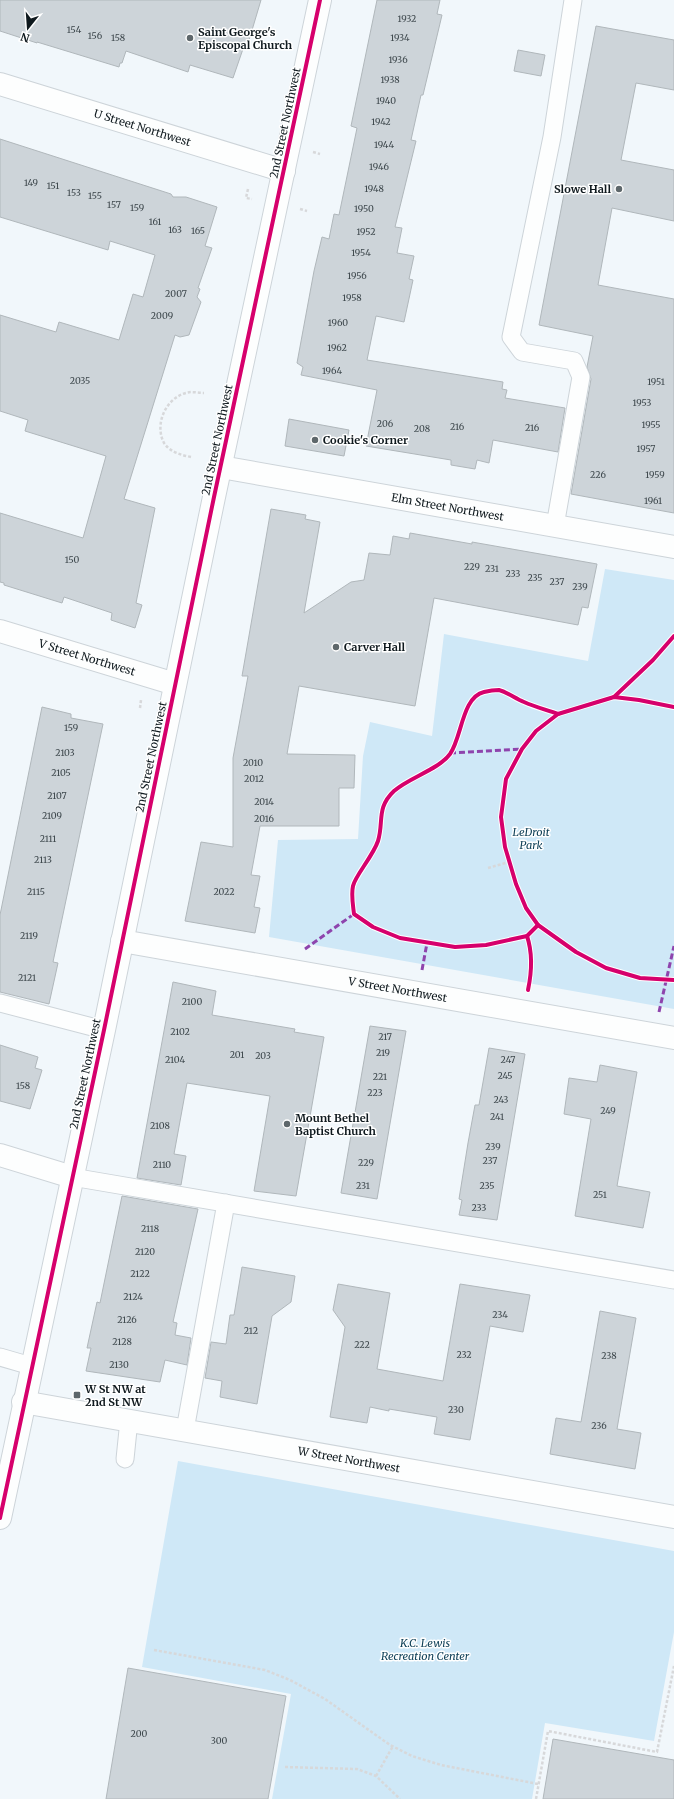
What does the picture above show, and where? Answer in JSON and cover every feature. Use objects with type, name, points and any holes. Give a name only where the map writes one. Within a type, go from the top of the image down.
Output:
[{"type":"street","name":"2nd Street Northwest","points":[[0,1518],[320,0]]},
{"type":"street","name":"U Street Northwest","points":[[0,84],[284,171]]},
{"type":"street","name":"Elm Street Northwest","points":[[221,467],[674,547]]},
{"type":"street","name":"V Street Northwest","points":[[0,631],[175,684]]},
{"type":"street","name":"V Street Northwest","points":[[122,941],[674,1038]]},
{"type":"street","points":[[0,1154],[72,1176]]},
{"type":"street","name":"W Street Northwest","points":[[24,1402],[674,1517]]},
{"type":"lane","points":[[555,526],[581,377],[574,361],[522,352],[511,337],[552,137],[573,0]]},
{"type":"lane","points":[[0,1003],[104,1030]]},
{"type":"lane","points":[[72,1176],[674,1280]]},
{"type":"lane","points":[[185,1430],[226,1203]]},
{"type":"lane","points":[[0,1357],[31,1366]]},
{"type":"lane","points":[[124,1459],[129,1420]]},
{"type":"path","points":[[312,152],[320,154]]},
{"type":"path","points":[[246,198],[248,189]]},
{"type":"path","points":[[190,458],[174,452],[165,444],[160,433],[162,418],[167,406],[175,397],[187,392],[204,393]]},
{"type":"path","points":[[140,708],[141,699]]},
{"type":"path","points":[[488,868],[510,862]]},
{"type":"path","points":[[154,1650],[266,1670],[325,1698],[358,1723],[393,1746],[412,1756],[441,1764],[538,1784]]},
{"type":"path","points":[[536,1799],[548,1731],[657,1752],[674,1666]]},
{"type":"path","points":[[376,1776],[393,1746]]},
{"type":"path","points":[[284,1767],[357,1769],[376,1776],[400,1799]]},
{"type":"green space","name":"LeDroit Park","points":[[605,569],[674,580],[674,1009],[269,937],[278,840],[358,839],[363,756],[370,722],[432,736],[444,634],[588,661]]},
{"type":"green space","name":"K.C. Lewis Recreation Center","points":[[178,1461],[674,1551],[674,1632],[654,1741],[545,1723],[532,1799],[272,1799],[291,1694],[142,1667]]},
{"type":"building","points":[[0,0],[261,0],[247,47],[244,46],[233,78],[190,65],[188,72],[126,51],[119,67],[0,31]]},
{"type":"building","points":[[377,0],[440,0],[437,14],[442,15],[411,140],[416,141],[395,227],[402,228],[397,253],[414,256],[409,279],[413,280],[404,322],[376,316],[367,360],[503,382],[502,389],[507,390],[505,398],[565,408],[558,452],[493,440],[489,463],[477,460],[475,469],[451,465],[451,460],[366,446],[377,390],[301,375],[303,367],[297,363],[314,271],[322,237],[329,239],[334,214],[339,215],[357,128],[351,126]]},
{"type":"building","name":"Slowe Hall","points":[[596,26],[674,40],[674,90],[636,83],[621,160],[674,170],[674,221],[612,208],[598,285],[674,299],[674,513],[571,494],[591,379],[587,367],[593,336],[539,325]]},
{"type":"building","points":[[518,50],[545,55],[541,76],[514,71]]},
{"type":"building","points":[[0,139],[171,194],[173,197],[186,197],[217,207],[205,246],[212,248],[198,288],[200,289],[197,297],[201,302],[189,335],[180,337],[175,335],[124,499],[155,508],[136,603],[142,605],[135,628],[111,620],[112,613],[64,597],[62,603],[4,585],[4,583],[0,582],[0,513],[83,538],[106,456],[25,431],[28,420],[0,411],[0,315],[56,332],[59,322],[119,340],[133,294],[143,297],[155,255],[110,241],[108,250],[0,217]]},
{"type":"building","name":"Cookie's Corner","points":[[289,419],[349,430],[344,456],[285,446]]},
{"type":"building","points":[[271,509],[306,515],[305,519],[320,522],[304,613],[351,582],[364,580],[369,553],[390,555],[393,536],[409,539],[410,533],[472,544],[472,542],[597,564],[588,608],[582,607],[578,625],[434,598],[415,706],[299,686],[287,754],[355,755],[354,788],[339,788],[339,826],[260,826],[251,875],[260,876],[254,907],[260,908],[255,933],[185,921],[201,842],[233,847],[233,758],[248,676],[242,676]]},
{"type":"building","points":[[42,707],[71,714],[71,718],[103,724],[53,962],[58,963],[49,1004],[0,992],[0,915]]},
{"type":"building","points":[[173,982],[216,991],[212,1015],[295,1029],[294,1032],[324,1037],[296,1196],[254,1191],[270,1096],[187,1083],[174,1154],[186,1156],[181,1185],[137,1178]]},
{"type":"building","points":[[370,1026],[406,1031],[377,1199],[341,1193]]},
{"type":"building","points":[[0,1045],[38,1057],[35,1068],[42,1070],[30,1109],[0,1101]]},
{"type":"building","points":[[489,1048],[525,1054],[497,1220],[459,1215],[462,1200],[459,1199],[468,1143],[475,1105],[479,1105]]},
{"type":"building","points":[[600,1065],[637,1072],[617,1186],[650,1192],[643,1228],[575,1216],[591,1119],[564,1114],[569,1078],[597,1082]]},
{"type":"building","points":[[122,1196],[198,1209],[173,1322],[177,1323],[175,1335],[191,1338],[187,1365],[165,1360],[160,1382],[86,1371],[91,1348],[87,1348],[97,1302],[100,1303]]},
{"type":"building","points":[[242,1267],[295,1276],[291,1302],[272,1316],[257,1404],[220,1397],[222,1381],[205,1378],[211,1342],[226,1344],[230,1315],[234,1315]]},
{"type":"building","points":[[338,1284],[390,1293],[377,1369],[443,1381],[460,1284],[530,1295],[523,1332],[490,1326],[470,1440],[434,1434],[437,1417],[389,1409],[389,1411],[370,1407],[367,1423],[330,1417],[345,1327],[333,1310]]},
{"type":"building","points":[[600,1311],[636,1318],[617,1429],[641,1433],[635,1469],[550,1454],[556,1418],[581,1422]]},
{"type":"building","points":[[128,1668],[286,1696],[268,1799],[106,1799]]},
{"type":"building","points":[[553,1739],[674,1760],[674,1799],[543,1799]]},
{"type":"marked path","points":[[450,753],[522,749]]},
{"type":"marked path","points":[[305,949],[354,914]]},
{"type":"marked path","points":[[422,970],[427,943]]},
{"type":"marked path","points":[[659,1012],[674,946]]},
{"type":"cycle path","points":[[0,1518],[104,1030],[214,497],[320,0]]},
{"type":"cycle path","points":[[614,697],[653,660],[674,636]]},
{"type":"cycle path","points":[[538,925],[527,936],[486,945],[455,947],[400,938],[373,927],[354,914],[352,889],[354,882],[376,847],[380,834],[383,809],[388,797],[401,786],[445,760],[454,747],[467,709],[471,701],[477,695],[484,692],[499,690],[528,704],[558,714]]},
{"type":"cycle path","points":[[674,707],[614,697],[558,714],[536,731],[522,749],[506,779],[501,817],[505,847],[516,884],[526,908],[538,925],[576,952],[606,968],[640,978],[674,980]]},
{"type":"cycle path","points":[[527,936],[531,963],[528,990]]},
{"type":"place","name":"Saint George's Episcopal Church","points":[[190,38]]},
{"type":"place","name":"Slowe Hall","points":[[619,189]]},
{"type":"place","name":"Cookie's Corner","points":[[315,440]]},
{"type":"place","name":"Carver Hall","points":[[336,647]]},
{"type":"place","name":"Mount Bethel Baptist Church","points":[[287,1124]]},
{"type":"place","name":"W St NW at 2nd St NW","points":[[77,1395]]}]
